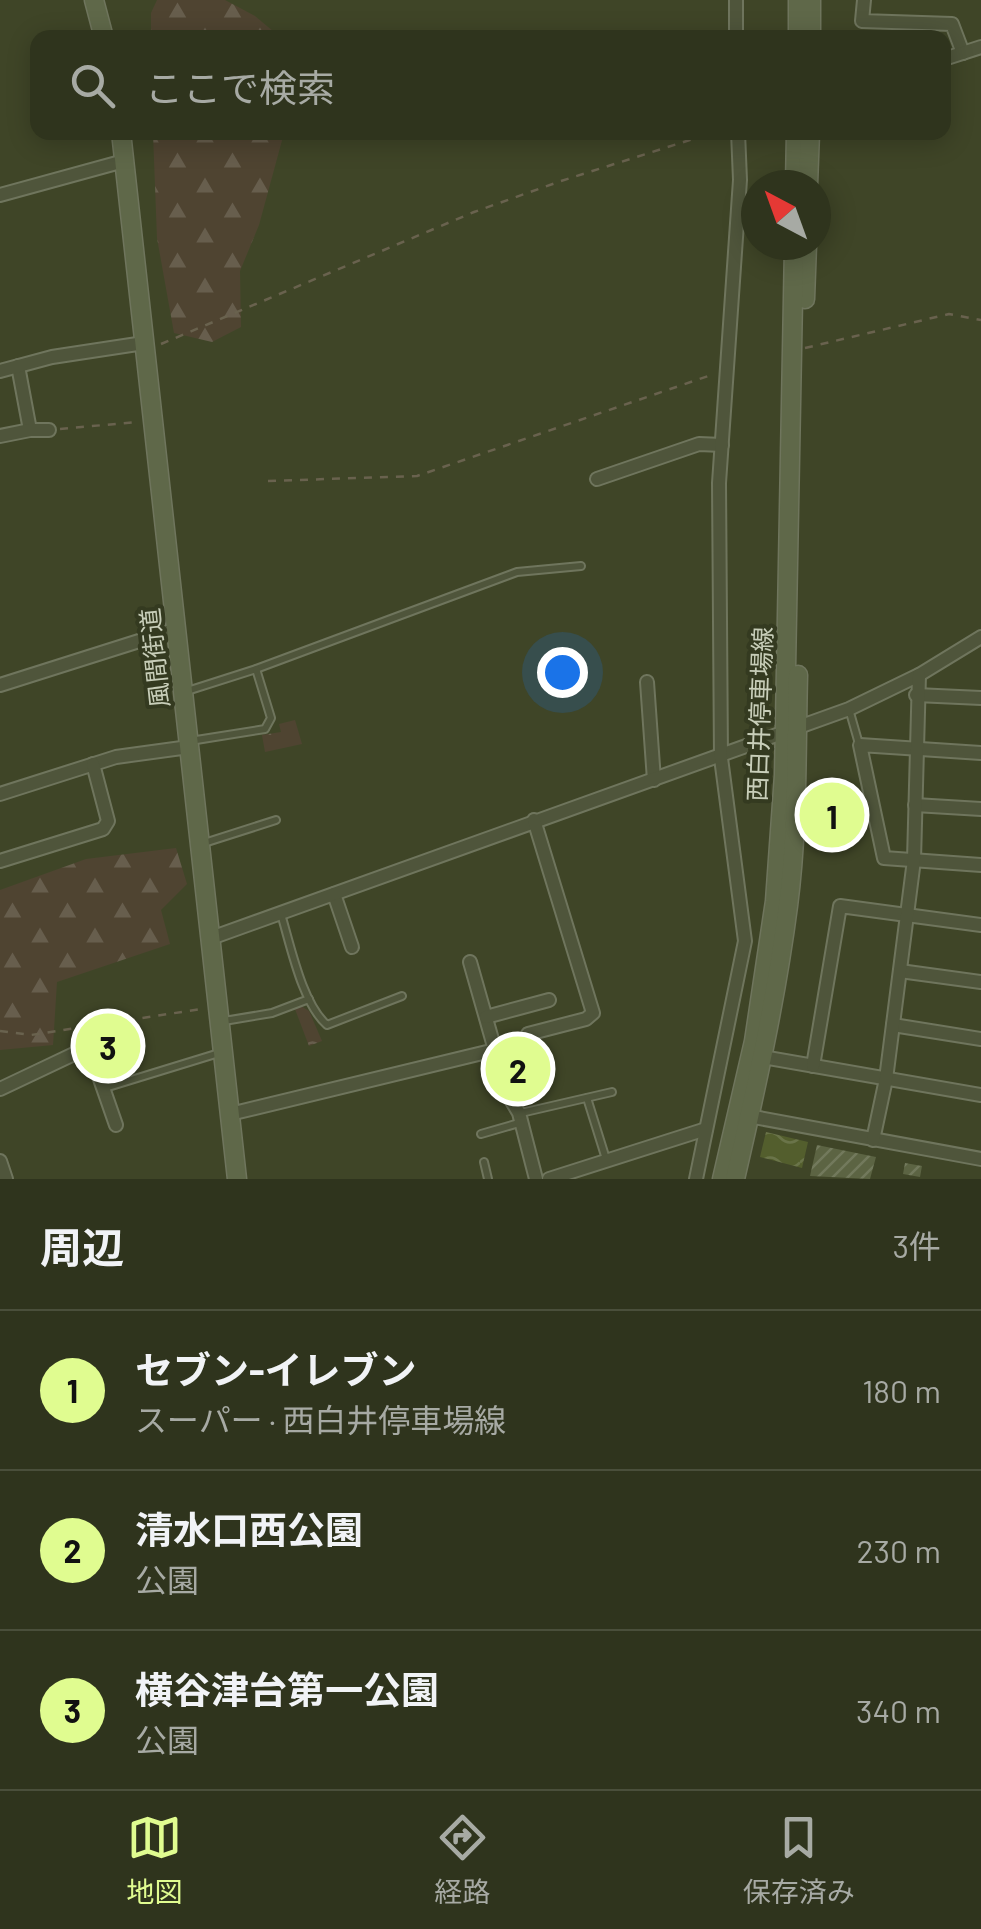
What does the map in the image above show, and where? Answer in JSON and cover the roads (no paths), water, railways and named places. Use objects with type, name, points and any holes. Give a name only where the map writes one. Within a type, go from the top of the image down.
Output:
[{"type":"main road","points":[[94,0],[102,30]]},
{"type":"main road","points":[[798,0],[798,30]]},
{"type":"main road","points":[[811,0],[811,30]]},
{"type":"main road","name":"風間街道","points":[[122,140],[238,1179]]},
{"type":"main road","points":[[795,170],[796,140]]},
{"type":"main road","points":[[809,170],[810,140]]},
{"type":"main road","name":"西白井停車場線","points":[[791,730],[794,260]]},
{"type":"main road","name":"西白井停車場線","points":[[736,1179],[757,1056],[791,730],[807,260]]},
{"type":"main road","name":"西白井停車場線","points":[[722,1179],[744,1115]]},
{"type":"street","points":[[736,0],[736,30]]},
{"type":"street","points":[[864,0],[862,21],[952,24],[963,52]]},
{"type":"street","points":[[951,56],[981,47]]},
{"type":"street","points":[[696,1179],[744,942],[721,758],[722,445],[740,180],[738,140]]},
{"type":"street","points":[[0,196],[124,161]]},
{"type":"street","points":[[0,371],[52,357],[144,346]]},
{"type":"street","points":[[18,366],[30,430]]},
{"type":"street","points":[[0,436],[49,430]]},
{"type":"street","points":[[597,479],[699,444],[722,445]]},
{"type":"street","points":[[0,685],[176,629]]},
{"type":"street","points":[[211,938],[850,710],[981,638]]},
{"type":"street","points":[[872,1140],[886,1078],[914,860],[919,675]]},
{"type":"street","points":[[647,682],[654,780]]},
{"type":"street","points":[[916,695],[981,698]]},
{"type":"street","points":[[0,794],[116,757],[189,744]]},
{"type":"street","points":[[981,752],[860,745],[884,858],[981,865]]},
{"type":"street","points":[[0,861],[103,829],[108,821],[93,764]]},
{"type":"street","points":[[914,805],[981,809]]},
{"type":"street","points":[[528,1034],[592,1014],[534,820]]},
{"type":"street","points":[[334,894],[352,946]]},
{"type":"street","points":[[813,1066],[840,906],[981,925]]},
{"type":"street","points":[[470,962],[536,1179]]},
{"type":"street","points":[[900,971],[981,982]]},
{"type":"street","points":[[486,1016],[549,1000]]},
{"type":"street","points":[[893,1025],[981,1039]]},
{"type":"street","points":[[230,1114],[495,1050]]},
{"type":"street","points":[[0,1089],[76,1054],[92,1056],[116,1125]]},
{"type":"street","points":[[757,1056],[981,1095]]},
{"type":"street","points":[[744,1115],[981,1160]]},
{"type":"street","points":[[549,1179],[706,1129]]},
{"type":"street","points":[[0,1161],[6,1179]]},
{"type":"lane","points":[[183,692],[256,669],[517,572],[580,566]]},
{"type":"lane","points":[[189,744],[265,728],[271,718],[256,669]]},
{"type":"lane","points":[[850,710],[860,745]]},
{"type":"lane","points":[[200,844],[276,820]]},
{"type":"lane","points":[[280,914],[309,999],[327,1025],[402,996]]},
{"type":"lane","points":[[219,1014],[251,1018],[309,999]]},
{"type":"lane","points":[[105,1088],[223,1052]]},
{"type":"lane","points":[[480,1134],[520,1118],[612,1092]]},
{"type":"lane","points":[[588,1098],[606,1160]]},
{"type":"lane","points":[[484,1162],[488,1179]]},
{"type":"water","points":[[766,1132],[808,1142],[802,1168],[760,1157]]},
{"type":"place","name":"セブン-イレブン","points":[[832,815]]},
{"type":"place","name":"横谷津台第一公園","points":[[108,1046]]},
{"type":"place","name":"清水口西公園","points":[[518,1069]]}]
